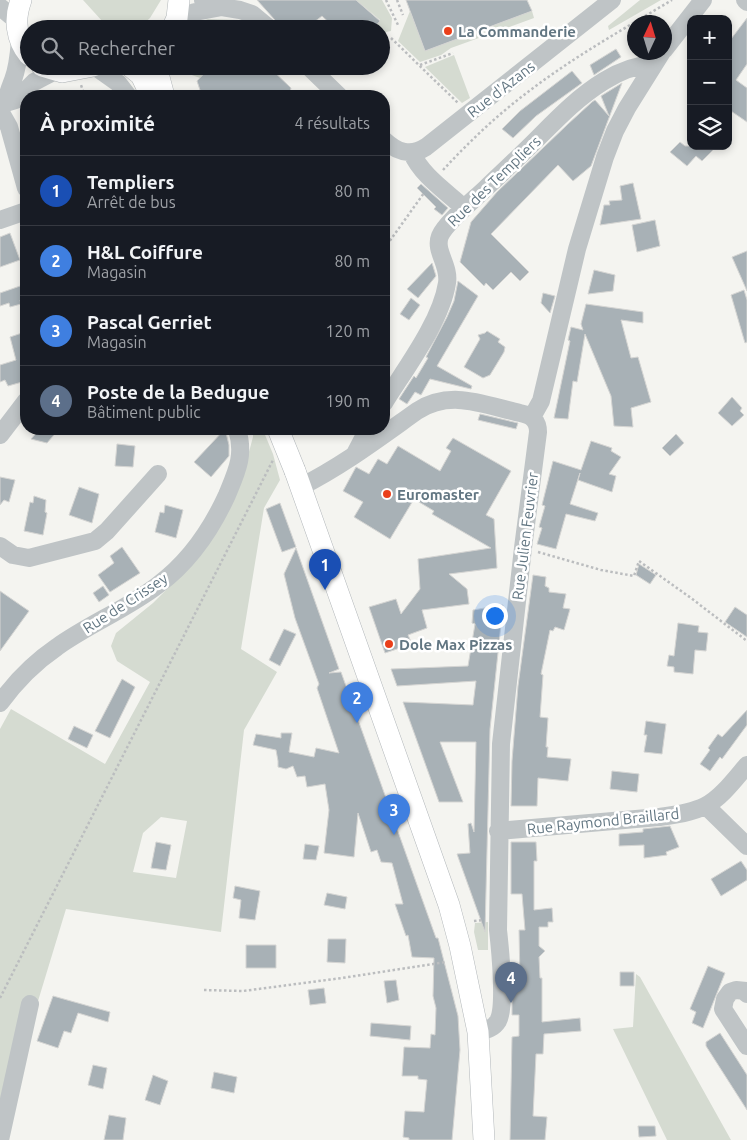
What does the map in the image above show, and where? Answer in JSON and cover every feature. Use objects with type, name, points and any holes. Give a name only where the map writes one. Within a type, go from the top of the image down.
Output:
[{"type":"main road","points":[[141,75],[149,90]]},
{"type":"main road","points":[[158,75],[162,90]]},
{"type":"main road","points":[[280,435],[449,905],[463,959],[478,1032],[484,1140]]},
{"type":"street","points":[[204,0],[222,7],[252,14],[259,20]]},
{"type":"street","name":"Rue d'Azans","points":[[412,153],[426,148],[612,0]]},
{"type":"street","points":[[672,40],[703,0]]},
{"type":"street","points":[[176,16],[222,7]]},
{"type":"street","points":[[17,24],[16,69],[2,107],[20,166]]},
{"type":"street","name":"Rue des Templiers","points":[[390,393],[422,342],[439,309],[446,288],[448,273],[439,248],[439,236],[464,208],[576,100],[620,72],[650,60]]},
{"type":"street","points":[[390,431],[417,411],[437,401],[454,399],[532,417],[541,401],[573,266],[605,157],[615,131],[627,108],[657,60]]},
{"type":"street","points":[[26,90],[41,75]]},
{"type":"street","points":[[107,75],[118,83],[123,90]]},
{"type":"street","points":[[317,75],[333,90]]},
{"type":"street","points":[[2,107],[20,96]]},
{"type":"street","points":[[390,144],[399,151],[412,153],[416,163],[464,208]]},
{"type":"street","points":[[0,220],[20,213]]},
{"type":"street","points":[[0,435],[20,409]]},
{"type":"street","name":"Rue Julien Feuvrier","points":[[478,1032],[490,1030],[495,1026],[499,1020],[501,1007],[498,930],[499,780],[503,722],[538,432],[537,424],[532,417]]},
{"type":"street","name":"Rue de Crissey","points":[[0,703],[20,679],[58,646],[159,585],[186,560],[198,546],[213,522],[234,476],[240,458],[241,448],[238,435]]},
{"type":"street","points":[[354,457],[365,435]]},
{"type":"street","points":[[297,479],[321,477],[354,457],[384,435]]},
{"type":"street","points":[[0,546],[13,555],[29,558],[95,541],[158,474]]},
{"type":"street","name":"Rue Raymond Braillard","points":[[498,831],[659,818],[686,813],[706,806],[747,765]]},
{"type":"street","points":[[706,806],[747,846]]},
{"type":"street","points":[[747,994],[746,992],[736,990],[730,992],[723,1009],[747,1046]]},
{"type":"street","points":[[0,1140],[30,1004]]},
{"type":"path","points":[[386,0],[398,25]]},
{"type":"path","points":[[397,0],[403,15]]},
{"type":"path","points":[[390,240],[404,218],[465,146],[524,94],[585,52],[672,0]]},
{"type":"path","points":[[391,38],[462,106]]},
{"type":"path","points":[[420,65],[453,53]]},
{"type":"path","points":[[0,998],[275,455]]},
{"type":"path","points":[[532,550],[601,570],[634,576],[639,561],[747,641]]},
{"type":"path","points":[[204,990],[243,991],[463,959]]},
{"type":"shaded area","points":[[83,0],[161,0],[148,20],[101,20]]},
{"type":"shaded area","points":[[356,0],[382,0],[392,18],[391,31],[390,20],[380,20]]},
{"type":"shaded area","points":[[640,0],[661,0],[635,15],[627,15],[627,20],[609,30],[608,26]]},
{"type":"shaded area","points":[[410,11],[425,51],[532,11],[534,18],[451,48],[441,55],[420,62],[398,41]]},
{"type":"shaded area","points":[[208,19],[239,20],[205,20]]},
{"type":"shaded area","points":[[454,55],[470,98],[462,103],[425,67]]},
{"type":"shaded area","points":[[192,75],[203,75],[200,78]]},
{"type":"shaded area","points":[[253,435],[265,435],[273,454],[280,480],[264,508],[241,649],[277,672],[244,730],[221,932],[66,909],[28,1034],[0,1111],[0,729],[11,709],[105,764],[150,682],[117,661],[111,646],[116,633],[153,603],[187,569],[246,463]],"holes":[[[161,817],[187,821],[176,878],[133,872],[143,833]]]},
{"type":"shaded area","points":[[488,922],[488,950],[478,950],[474,932],[475,923]]},
{"type":"shaded area","points":[[636,974],[640,977],[731,1140],[667,1140],[613,1029],[633,1027]]},
{"type":"building","points":[[257,0],[356,0],[379,20],[326,20],[322,16],[317,20],[275,20]]},
{"type":"building","name":"La Commanderie","points":[[406,0],[527,0],[532,11],[425,51]]},
{"type":"building","points":[[747,18],[747,64],[736,80],[747,88],[747,122],[732,112],[732,38]]},
{"type":"building","points":[[616,49],[621,57],[594,75],[590,65]]},
{"type":"building","points":[[572,71],[582,83],[536,116],[513,138],[502,129],[520,111]]},
{"type":"building","points":[[203,75],[277,75],[291,88],[290,90],[200,90],[197,81]]},
{"type":"building","points":[[622,83],[591,166],[573,181],[558,165],[491,234],[529,272],[520,281],[511,272],[493,290],[486,283],[484,286],[460,262],[471,222],[497,192],[592,102],[595,100],[609,116],[601,96]]},
{"type":"building","points":[[680,142],[687,146],[687,150],[713,150],[702,161],[696,156],[687,166],[670,152]]},
{"type":"building","points":[[633,183],[641,219],[600,225],[604,205],[610,205],[609,201],[622,200],[620,186]]},
{"type":"building","points":[[421,184],[448,208],[442,215],[434,209],[436,207],[417,188]]},
{"type":"building","points":[[655,220],[660,246],[637,252],[632,225]]},
{"type":"building","points":[[10,233],[20,260],[0,267],[0,237]]},
{"type":"building","points":[[747,251],[747,291],[732,257]]},
{"type":"building","points":[[432,263],[436,276],[418,298],[407,289]]},
{"type":"building","points":[[594,270],[615,275],[613,291],[588,294]]},
{"type":"building","points":[[458,281],[478,296],[437,366],[472,386],[471,389],[430,379],[421,395],[415,392],[407,404],[399,399],[414,376],[416,378],[428,358],[426,357],[454,301]]},
{"type":"building","points":[[20,286],[20,304],[10,307],[9,303],[0,306],[0,293]]},
{"type":"building","points":[[744,290],[747,300],[747,342],[745,343],[731,295]]},
{"type":"building","points":[[543,293],[555,296],[550,313],[541,303]]},
{"type":"building","points":[[411,298],[420,305],[409,320],[400,314]]},
{"type":"building","points":[[586,304],[643,312],[643,323],[621,320],[631,358],[638,357],[651,402],[631,408],[633,427],[614,426],[611,396],[585,334],[577,382],[573,381],[568,419],[554,418],[570,341],[568,340],[571,327],[583,330],[581,324]]},
{"type":"building","points":[[487,331],[500,339],[498,342],[505,347],[490,375],[483,378],[464,367],[480,339],[478,335]]},
{"type":"building","points":[[20,334],[20,383],[8,386],[5,380],[0,382],[0,365],[16,360],[10,337]]},
{"type":"building","points":[[732,397],[742,408],[740,411],[744,415],[732,426],[718,413]]},
{"type":"building","points":[[480,414],[518,423],[516,429],[478,420]]},
{"type":"building","points":[[676,434],[684,443],[670,456],[662,448]]},
{"type":"building","points":[[35,435],[54,435],[47,443],[31,439]]},
{"type":"building","points":[[219,435],[226,435],[229,456],[211,477],[194,462]]},
{"type":"building","points":[[453,438],[511,471],[486,515],[494,519],[497,568],[449,574],[467,589],[469,604],[422,610],[427,628],[408,635],[412,644],[385,653],[369,607],[396,599],[401,614],[420,589],[418,559],[491,548],[432,514],[434,511],[414,499],[390,539],[354,517],[363,502],[343,491],[356,467],[369,474],[378,459],[387,464],[398,446],[440,471],[451,451],[446,448]]},
{"type":"building","points":[[591,441],[612,448],[611,451],[621,457],[609,474],[616,476],[612,492],[578,480],[580,473],[570,504],[598,513],[595,521],[566,514],[556,549],[537,544],[542,528],[539,527],[545,506],[542,505],[553,461],[581,470]]},
{"type":"building","points":[[117,444],[135,446],[133,467],[115,466]]},
{"type":"building","points":[[0,477],[15,480],[9,502],[4,500],[0,505]]},
{"type":"building","points":[[79,487],[99,494],[92,523],[69,515]]},
{"type":"building","points":[[34,496],[46,500],[45,512],[47,513],[43,535],[24,531],[30,502],[33,503]]},
{"type":"building","points":[[280,503],[296,547],[282,552],[266,509]]},
{"type":"building","points":[[165,505],[183,510],[176,538],[155,532],[160,512],[164,513]]},
{"type":"building","points":[[122,547],[140,573],[110,592],[98,575],[114,563],[110,556]]},
{"type":"building","points":[[296,548],[339,669],[329,673],[341,672],[436,938],[438,938],[458,1016],[460,1050],[452,1140],[409,1140],[409,1138],[403,1137],[405,1111],[424,1112],[427,1080],[418,1079],[418,1076],[402,1076],[404,1047],[430,1048],[431,1034],[435,1035],[434,958],[412,957],[408,935],[406,936],[395,904],[403,904],[392,863],[381,862],[377,850],[371,852],[358,813],[354,857],[324,853],[329,810],[325,784],[307,787],[305,776],[297,777],[293,766],[286,769],[278,767],[276,750],[253,745],[256,734],[281,738],[281,733],[292,733],[289,752],[314,757],[316,748],[339,753],[317,688],[319,684],[295,618],[284,574]]},
{"type":"building","points":[[639,564],[656,575],[650,584],[636,575]]},
{"type":"building","points":[[533,575],[546,577],[545,586],[549,588],[549,592],[566,594],[563,608],[570,609],[564,630],[555,627],[553,631],[550,630],[541,674],[543,675],[540,717],[548,718],[547,757],[571,759],[568,781],[538,778],[537,806],[511,806],[512,761],[518,686]]},
{"type":"building","points":[[103,586],[109,595],[99,602],[93,593]]},
{"type":"building","points":[[0,591],[29,611],[0,651]]},
{"type":"building","points":[[503,605],[490,729],[485,932],[457,854],[470,853],[468,824],[471,823],[474,832],[476,742],[440,742],[463,802],[439,802],[403,702],[473,705],[476,681],[397,686],[391,669],[468,666],[475,624],[472,623],[473,610]]},
{"type":"building","points":[[735,607],[747,615],[747,637],[725,622]]},
{"type":"building","points":[[678,623],[699,626],[698,632],[708,633],[706,651],[695,650],[693,674],[674,672],[674,667],[667,666],[669,655],[674,656]]},
{"type":"building","points":[[284,629],[296,634],[280,666],[269,660]]},
{"type":"building","points":[[122,679],[135,687],[110,738],[95,731]]},
{"type":"building","points":[[747,710],[747,725],[722,759],[720,757],[710,771],[700,764],[718,734],[722,737]]},
{"type":"building","points":[[646,721],[666,724],[662,754],[644,752],[647,735],[644,735]]},
{"type":"building","points":[[74,726],[93,735],[87,748],[68,739]]},
{"type":"building","points":[[612,771],[639,774],[637,792],[610,789]]},
{"type":"building","points":[[670,826],[679,847],[666,852],[667,855],[644,858],[644,845],[619,846],[619,834],[643,832],[643,829]]},
{"type":"building","points":[[156,842],[171,845],[166,870],[151,868]]},
{"type":"building","points":[[511,842],[536,842],[537,861],[534,861],[534,910],[552,908],[553,922],[548,922],[548,927],[539,927],[539,946],[545,951],[539,957],[540,978],[542,978],[542,1022],[580,1018],[581,1031],[544,1034],[543,1054],[536,1054],[533,1116],[547,1117],[545,1140],[510,1140],[512,1037],[519,1036],[519,1015],[512,1015],[512,979],[520,979],[519,930],[525,930],[522,894],[511,894]]},
{"type":"building","points":[[305,844],[319,846],[316,860],[303,859]]},
{"type":"building","points":[[741,861],[747,870],[747,880],[721,896],[711,879]]},
{"type":"building","points":[[235,886],[260,891],[255,920],[239,918],[241,900],[233,898]]},
{"type":"building","points":[[327,893],[347,897],[345,909],[324,905]]},
{"type":"building","points":[[328,939],[346,939],[345,963],[327,962]]},
{"type":"building","points":[[246,945],[276,945],[276,968],[246,968]]},
{"type":"building","points":[[708,966],[725,973],[703,1028],[692,1023],[696,1012],[690,1009]]},
{"type":"building","points":[[620,972],[634,972],[634,986],[620,986]]},
{"type":"building","points":[[396,980],[399,1000],[387,1003],[384,981]]},
{"type":"building","points":[[324,988],[326,1003],[310,1005],[308,990]]},
{"type":"building","points":[[53,996],[110,1012],[108,1022],[78,1013],[71,1033],[64,1031],[58,1048],[37,1041]]},
{"type":"building","points":[[371,1023],[411,1026],[410,1040],[370,1036]]},
{"type":"building","points":[[720,1033],[747,1075],[747,1110],[706,1046],[706,1042]]},
{"type":"building","points":[[93,1065],[107,1068],[103,1089],[88,1085]]},
{"type":"building","points":[[214,1072],[237,1077],[234,1093],[211,1088]]},
{"type":"building","points":[[153,1075],[168,1081],[160,1105],[145,1100]]},
{"type":"building","points":[[109,1115],[126,1118],[123,1140],[104,1140]]},
{"type":"building","points":[[638,1126],[655,1126],[656,1136],[639,1137]]},
{"type":"place","name":"La Commanderie","points":[[448,31]]},
{"type":"place","name":"Euromaster","points":[[387,494]]},
{"type":"place","name":"Templiers","points":[[325,590]]},
{"type":"place","name":"Dole Max Pizzas","points":[[389,644]]},
{"type":"place","name":"H&L Coiffure","points":[[357,723]]},
{"type":"place","name":"Pascal Gerriet","points":[[394,835]]},
{"type":"place","name":"Poste de la Bedugue","points":[[511,1003]]}]
